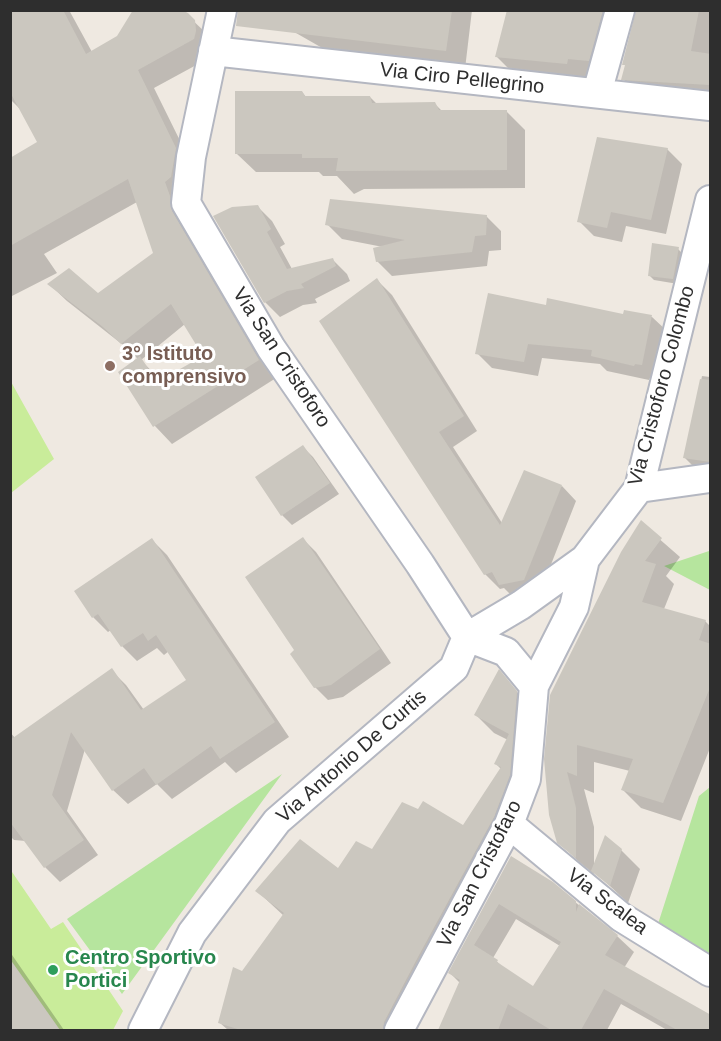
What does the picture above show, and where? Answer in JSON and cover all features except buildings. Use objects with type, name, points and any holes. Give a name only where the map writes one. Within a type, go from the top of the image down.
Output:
[{"type":"street","name":"Via San Cristoforo","points":[[222,10],[191,158],[186,203],[271,348],[420,564],[467,637]]},
{"type":"street","points":[[597,93],[620,10]]},
{"type":"street","name":"Via Ciro Pellegrino","points":[[213,51],[711,106]]},
{"type":"street","name":"Via Cristoforo Colombo","points":[[585,559],[639,488],[711,200]]},
{"type":"street","points":[[639,488],[711,478]]},
{"type":"street","points":[[467,637],[521,605],[585,559]]},
{"type":"street","points":[[467,637],[506,652],[534,686],[574,607],[585,559]]},
{"type":"street","name":"Via Antonio De Curtis","points":[[142,1030],[192,933],[277,821],[454,668],[467,637]]},
{"type":"street","name":"Via San Cristofaro","points":[[399,1030],[509,824],[526,779],[534,686]]},
{"type":"street","name":"Via Scalea","points":[[509,824],[621,917],[711,972]]},
{"type":"green space","points":[[10,380],[54,459],[11,493],[10,493]]},
{"type":"green space","points":[[709,551],[710,590],[664,566]]},
{"type":"green space","points":[[282,774],[122,994],[67,919]]},
{"type":"green space","points":[[710,787],[710,960],[657,927],[699,796]]},
{"type":"green space","name":"Centro Sportivo Portici","points":[[10,869],[51,929],[63,922],[123,1011],[113,1030],[11,1030]]},
{"type":"place","name":"3° Istituto comprensivo","points":[[110,366]]},
{"type":"place","name":"Centro Sportivo Portici","points":[[53,970]]}]
